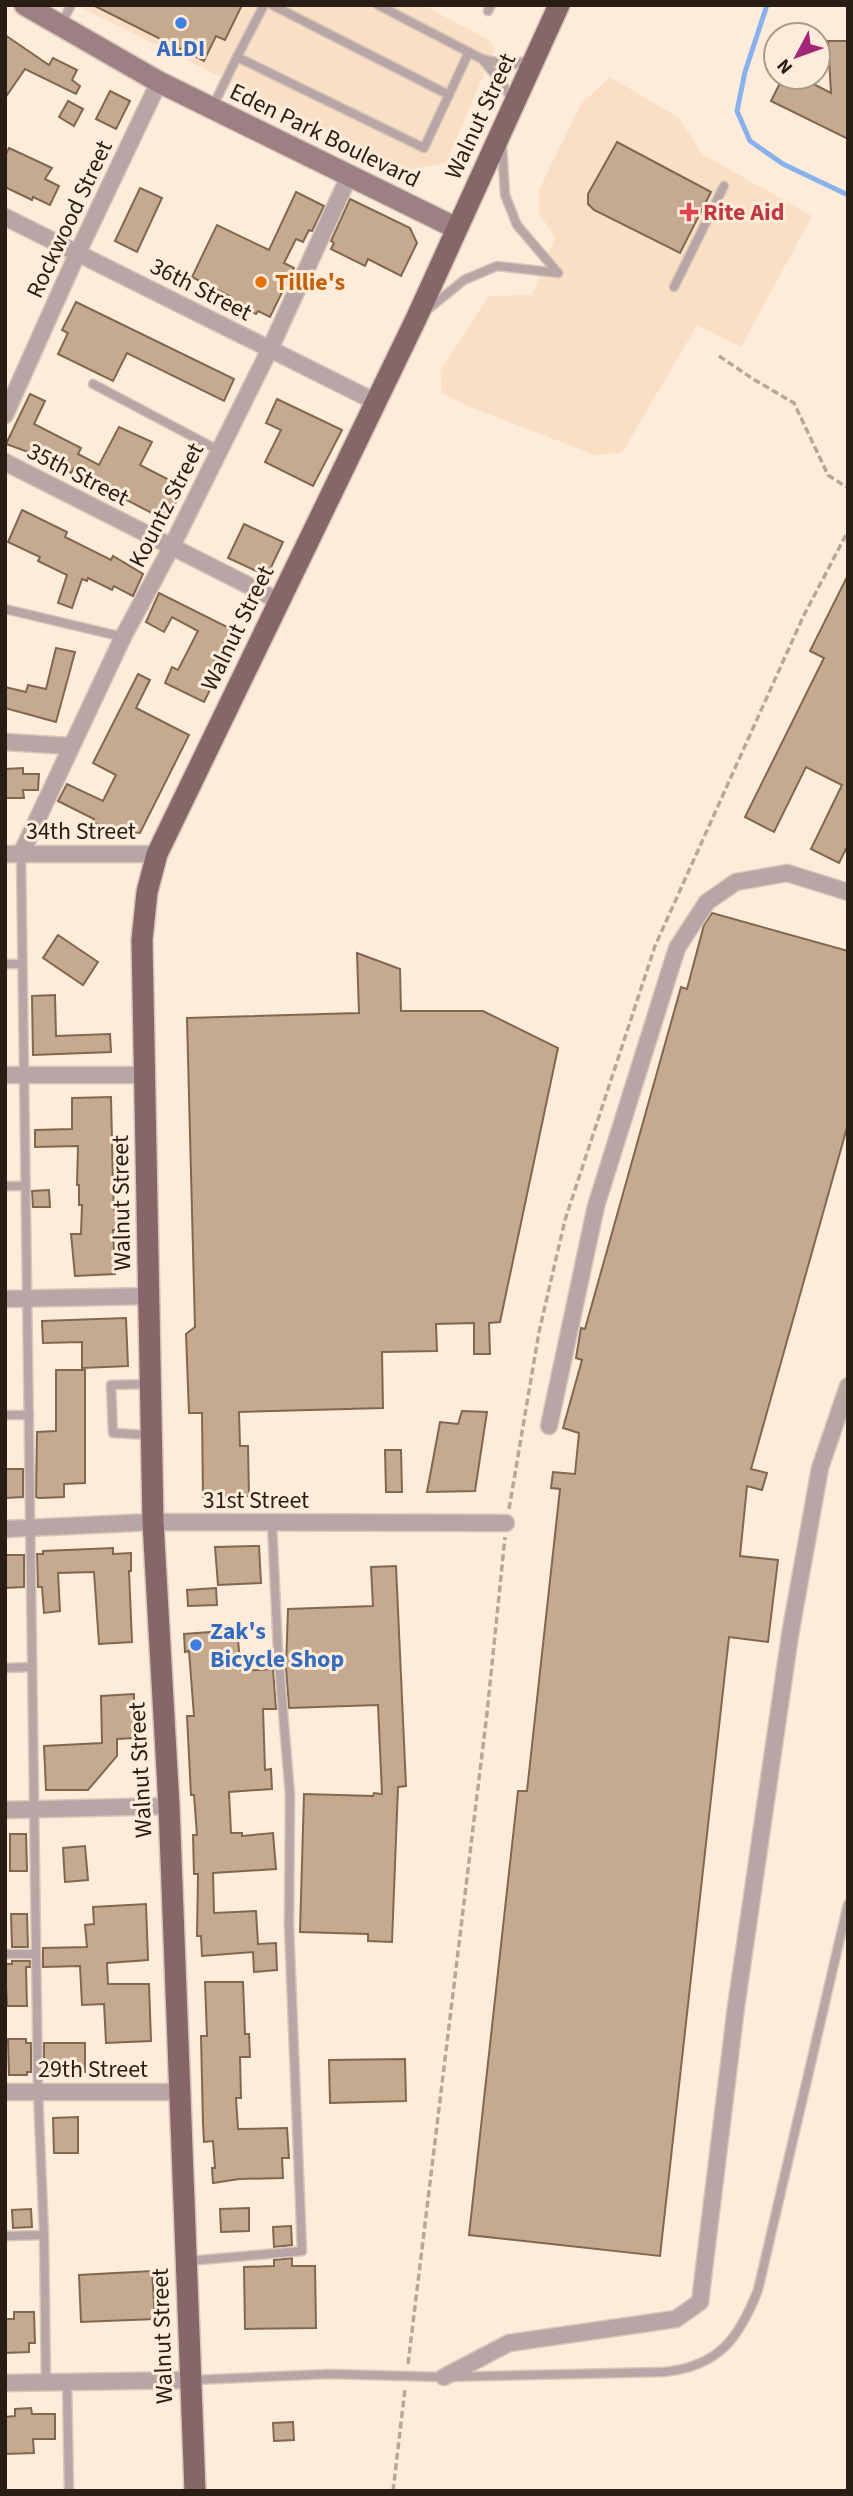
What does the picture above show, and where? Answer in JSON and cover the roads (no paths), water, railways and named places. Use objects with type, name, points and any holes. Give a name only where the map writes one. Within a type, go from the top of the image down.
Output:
[{"type":"main road","name":"Eden Park Boulevard","points":[[25,5],[159,82],[456,228]]},
{"type":"main road","name":"Walnut Street","points":[[195,2491],[169,1806],[153,1522],[142,940],[146,892],[157,854],[416,319],[559,5]]},
{"type":"street","name":"Rockwood Street","points":[[5,415],[78,252],[159,82]]},
{"type":"street","name":"Kountz Street","points":[[13,854],[220,451],[349,176]]},
{"type":"street","name":"36th Street","points":[[5,217],[376,402]]},
{"type":"street","name":"35th Street","points":[[5,462],[279,601]]},
{"type":"street","points":[[5,742],[70,746]]},
{"type":"street","name":"34th Street","points":[[13,854],[157,854]]},
{"type":"street","points":[[549,1426],[596,1206],[677,948],[707,902],[736,883],[788,873],[848,892]]},
{"type":"street","points":[[5,1075],[145,1075]]},
{"type":"street","points":[[5,1299],[149,1296]]},
{"type":"street","points":[[444,2377],[509,2343],[676,2319],[700,2302],[737,2007],[790,1635],[820,1468],[848,1386]]},
{"type":"street","name":"31st Street","points":[[5,1529],[153,1522],[506,1523]]},
{"type":"street","points":[[5,1810],[169,1806]]},
{"type":"street","name":"29th Street","points":[[5,2092],[180,2092]]},
{"type":"street","points":[[5,2383],[190,2380]]},
{"type":"lane","points":[[61,26],[71,5]]},
{"type":"lane","points":[[212,108],[264,5]]},
{"type":"lane","points":[[272,5],[449,95]]},
{"type":"lane","points":[[378,5],[482,59],[511,65],[536,58]]},
{"type":"lane","points":[[237,57],[424,148],[469,52]]},
{"type":"lane","points":[[482,59],[502,83],[515,106]]},
{"type":"lane","points":[[416,319],[464,280],[497,266],[558,273],[517,225],[505,195],[502,135]]},
{"type":"lane","points":[[674,287],[724,186]]},
{"type":"lane","points":[[93,384],[220,451]]},
{"type":"lane","points":[[5,608],[123,637]]},
{"type":"lane","points":[[13,854],[23,964],[38,2092],[46,2382]]},
{"type":"lane","points":[[5,964],[23,964]]},
{"type":"lane","points":[[5,1186],[26,1186]]},
{"type":"lane","points":[[150,1384],[111,1385],[113,1433],[152,1435]]},
{"type":"lane","points":[[5,1415],[29,1415]]},
{"type":"lane","points":[[186,2261],[302,2251],[289,1926],[290,1795],[278,1651],[272,1522]]},
{"type":"lane","points":[[5,1668],[32,1667]]},
{"type":"lane","points":[[190,2380],[330,2375],[444,2377],[677,2371],[714,2356],[734,2340],[747,2320],[758,2290],[848,1904]]},
{"type":"lane","points":[[5,1954],[36,1954]]},
{"type":"lane","points":[[5,2236],[44,2235]]},
{"type":"lane","points":[[67,2382],[69,2491]]},
{"type":"waterway","points":[[767,5],[745,72],[737,111],[750,141],[783,164],[848,195]]},
{"type":"place","name":"ALDI","points":[[181,23]]},
{"type":"place","name":"Rite Aid","points":[[689,212]]},
{"type":"place","name":"Tillie's","points":[[261,282]]},
{"type":"place","name":"Zak's Bicycle Shop","points":[[196,1645]]}]
